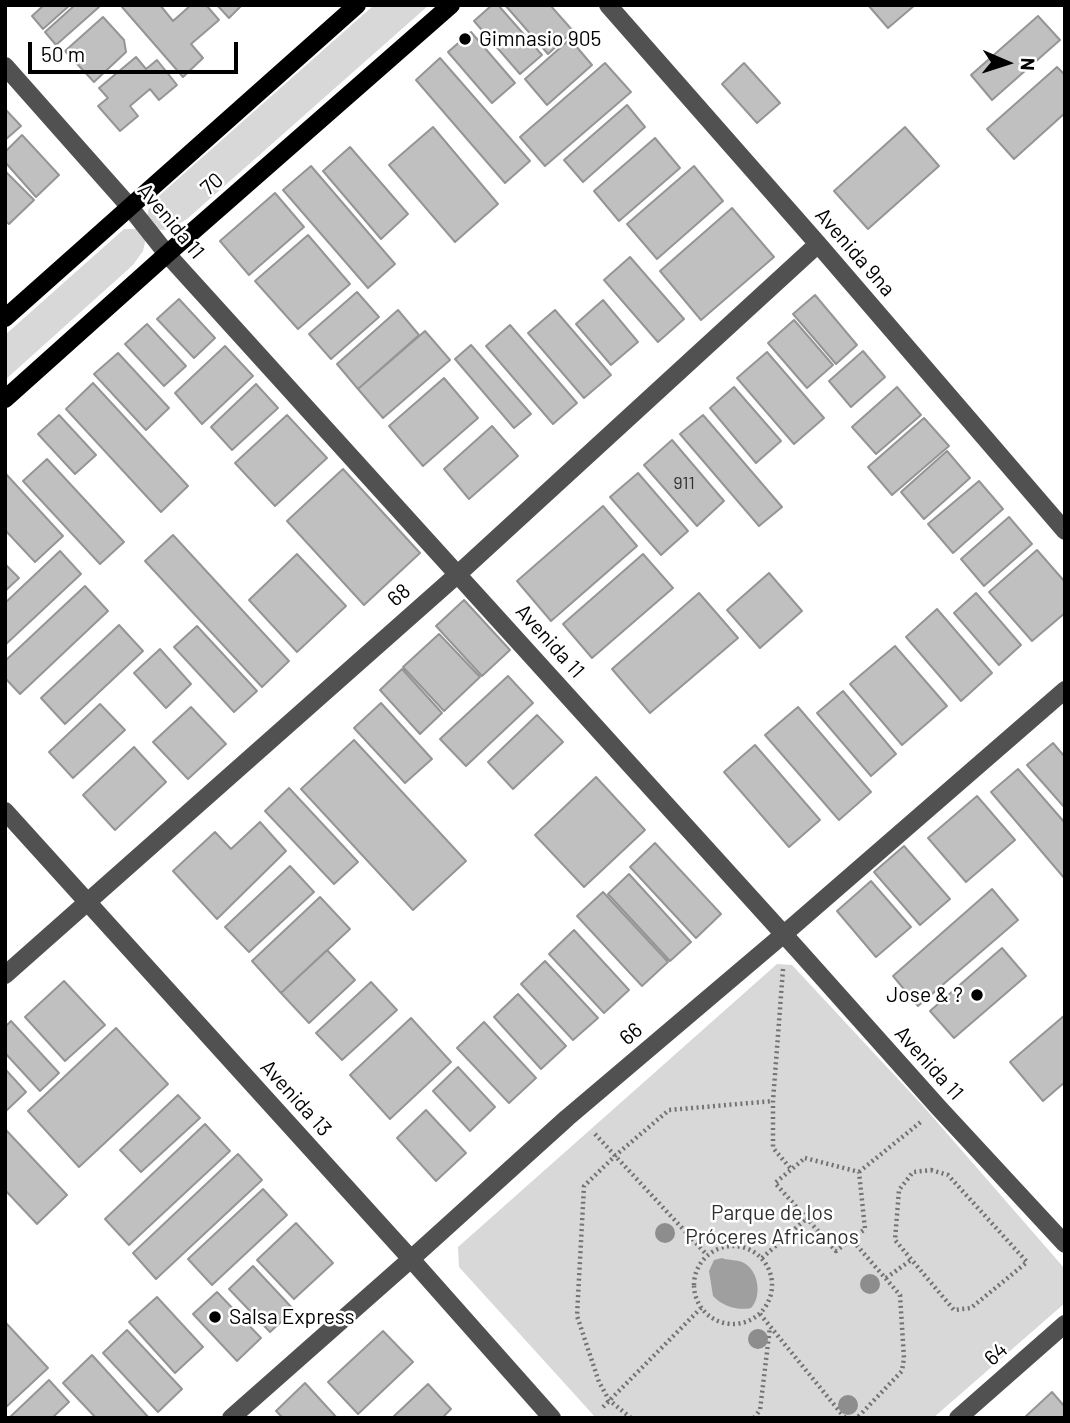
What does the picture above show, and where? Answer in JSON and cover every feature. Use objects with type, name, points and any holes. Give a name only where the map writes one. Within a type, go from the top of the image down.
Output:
[{"type":"main road","name":"70","points":[[5,318],[357,5]]},
{"type":"main road","name":"70","points":[[5,400],[451,5]]},
{"type":"street","name":"Avenida 9na","points":[[608,5],[1065,531]]},
{"type":"street","name":"Avenida 11","points":[[5,66],[129,206],[167,254],[1065,1244]]},
{"type":"street","name":"68","points":[[5,975],[458,574],[818,244]]},
{"type":"street","name":"66","points":[[231,1418],[566,1118],[784,934],[1065,690]]},
{"type":"street","name":"Avenida 13","points":[[5,811],[552,1418]]},
{"type":"street","name":"64","points":[[958,1418],[1065,1324]]},
{"type":"path","points":[[790,1169],[773,1148],[773,1101],[783,964],[798,950]]},
{"type":"path","points":[[631,1418],[609,1400],[599,1382],[577,1315],[584,1186],[669,1110],[773,1101]]},
{"type":"path","points":[[859,1172],[925,1118]]},
{"type":"path","points":[[595,1134],[707,1255]]},
{"type":"path","points":[[805,1158],[859,1172],[865,1229],[853,1241],[836,1251],[775,1183],[805,1158]]},
{"type":"path","points":[[931,1170],[948,1175],[1027,1262],[971,1308],[954,1310],[911,1260],[895,1240],[899,1190],[914,1172],[931,1170]]},
{"type":"path","points":[[762,1258],[806,1219]]},
{"type":"path","points":[[853,1241],[900,1296],[904,1358],[902,1371],[856,1418]]},
{"type":"path","points":[[729,1246],[741,1246],[762,1258],[772,1280],[772,1292],[768,1304],[750,1321],[725,1325],[713,1320],[696,1302],[694,1276],[707,1255],[729,1246]]},
{"type":"path","points":[[886,1278],[911,1260]]},
{"type":"path","points":[[603,1407],[701,1308]]},
{"type":"path","points":[[760,1314],[845,1418]]},
{"type":"path","points":[[754,1418],[760,1410],[770,1326]]},
{"type":"green space","points":[[374,5],[429,5],[187,219],[169,230],[148,229],[143,251],[133,265],[5,380],[5,335],[124,229],[147,229],[148,210],[161,194]]},
{"type":"green space","name":"Parque de los Próceres Africanos","points":[[777,964],[792,965],[924,1107],[1065,1269],[1065,1303],[933,1418],[596,1418],[459,1267],[458,1247]]},
{"type":"shaded area","points":[[722,1258],[741,1262],[753,1272],[758,1291],[751,1308],[730,1307],[713,1296],[709,1271],[714,1260]]},
{"type":"building","points":[[44,5],[70,5],[43,29],[32,16]]},
{"type":"building","points":[[75,5],[99,7],[56,45],[45,32]]},
{"type":"building","points":[[160,5],[173,21],[191,5],[206,5],[219,20],[191,44],[203,58],[183,77],[122,7]]},
{"type":"building","points":[[217,5],[242,5],[229,18]]},
{"type":"building","points":[[492,5],[498,5],[542,55],[520,74],[474,21]]},
{"type":"building","points":[[505,5],[550,5],[573,31],[548,54]]},
{"type":"building","points":[[868,5],[915,5],[888,28]]},
{"type":"building","points":[[1038,16],[1060,40],[992,100],[971,75]]},
{"type":"building","points":[[103,17],[124,40],[126,52],[94,82],[65,51]]},
{"type":"building","points":[[471,32],[515,83],[492,103],[448,52]]},
{"type":"building","points":[[570,39],[592,65],[547,105],[525,79]]},
{"type":"building","points":[[136,57],[146,69],[157,60],[177,85],[159,100],[150,89],[130,106],[138,116],[120,131],[98,106],[108,98],[99,88]]},
{"type":"building","points":[[440,58],[530,161],[505,183],[416,80]]},
{"type":"building","points":[[605,63],[631,92],[545,166],[520,137]]},
{"type":"building","points":[[744,63],[780,103],[757,123],[722,84]]},
{"type":"building","points":[[1057,67],[1065,75],[1065,113],[1014,159],[987,129]]},
{"type":"building","points":[[627,105],[645,127],[583,182],[564,160]]},
{"type":"building","points":[[5,109],[21,126],[5,140]]},
{"type":"building","points":[[433,127],[498,204],[455,242],[389,165]]},
{"type":"building","points":[[905,127],[939,166],[868,229],[834,191]]},
{"type":"building","points":[[22,135],[59,175],[36,197],[5,162],[5,152]]},
{"type":"building","points":[[655,138],[680,168],[619,221],[594,191]]},
{"type":"building","points":[[350,147],[408,214],[381,239],[323,171]]},
{"type":"building","points":[[311,166],[395,264],[368,288],[283,190]]},
{"type":"building","points":[[694,166],[723,201],[657,259],[627,224]]},
{"type":"building","points":[[5,171],[34,200],[9,224],[5,221]]},
{"type":"building","points":[[275,193],[304,227],[249,275],[220,241]]},
{"type":"building","points":[[732,208],[774,257],[701,320],[660,271]]},
{"type":"building","points":[[308,235],[350,284],[298,329],[255,281]]},
{"type":"building","points":[[630,257],[684,319],[658,342],[604,280]]},
{"type":"building","points":[[357,292],[379,317],[331,359],[309,334]]},
{"type":"building","points":[[815,295],[857,345],[836,364],[793,314]]},
{"type":"building","points":[[179,299],[215,338],[194,358],[157,319]]},
{"type":"building","points":[[603,300],[638,342],[611,365],[576,324]]},
{"type":"building","points":[[398,310],[419,335],[358,389],[337,364]]},
{"type":"building","points":[[555,310],[611,375],[584,398],[528,333]]},
{"type":"building","points":[[794,320],[833,365],[807,388],[768,343]]},
{"type":"building","points":[[147,324],[186,366],[164,386],[125,344]]},
{"type":"building","points":[[510,325],[577,403],[553,424],[486,346]]},
{"type":"building","points":[[425,331],[450,360],[383,418],[358,389]]},
{"type":"building","points":[[471,345],[531,414],[514,428],[455,359]]},
{"type":"building","points":[[225,346],[253,376],[202,424],[175,393]]},
{"type":"building","points":[[863,351],[885,377],[851,407],[829,381]]},
{"type":"building","points":[[767,352],[824,418],[794,444],[737,378]]},
{"type":"building","points":[[118,353],[169,408],[146,430],[94,374]]},
{"type":"building","points":[[444,378],[478,418],[423,466],[389,426]]},
{"type":"building","points":[[93,383],[188,486],[161,512],[66,409]]},
{"type":"building","points":[[256,384],[278,408],[232,450],[211,427]]},
{"type":"building","points":[[734,387],[781,441],[756,463],[710,408]]},
{"type":"building","points":[[897,387],[921,415],[876,454],[852,427]]},
{"type":"building","points":[[59,415],[96,455],[75,474],[38,434]]},
{"type":"building","points":[[287,415],[327,458],[275,506],[235,463]]},
{"type":"building","points":[[703,415],[782,507],[759,526],[680,434]]},
{"type":"building","points":[[924,418],[949,446],[892,495],[868,467]]},
{"type":"building","points":[[492,426],[518,456],[469,499],[444,469]]},
{"type":"building","points":[[672,440],[724,501],[697,526],[644,465]]},
{"type":"building","points":[[947,451],[970,478],[924,519],[901,492]]},
{"type":"building","points":[[47,459],[124,542],[100,564],[23,481]]},
{"type":"building","points":[[343,469],[420,553],[364,605],[287,521]]},
{"type":"building","points":[[5,473],[63,536],[35,562],[5,530]]},
{"type":"building","points":[[638,473],[688,531],[661,555],[610,497]]},
{"type":"building","points":[[979,481],[1003,509],[953,553],[928,524]]},
{"type":"building","points":[[603,506],[637,546],[551,621],[517,581]]},
{"type":"building","points":[[1009,517],[1032,544],[984,586],[961,559]]},
{"type":"building","points":[[173,535],[289,661],[262,687],[145,561]]},
{"type":"building","points":[[1037,550],[1065,582],[1065,613],[1032,641],[989,592]]},
{"type":"building","points":[[60,551],[81,574],[5,645],[5,603]]},
{"type":"building","points":[[297,554],[346,606],[297,652],[249,600]]},
{"type":"building","points":[[643,554],[673,588],[592,658],[563,624]]},
{"type":"building","points":[[5,564],[19,578],[5,591]]},
{"type":"building","points":[[769,573],[802,611],[760,648],[727,610]]},
{"type":"building","points":[[85,586],[108,611],[20,694],[5,678],[5,661]]},
{"type":"building","points":[[699,593],[738,638],[650,713],[612,669]]},
{"type":"building","points":[[976,593],[1021,645],[999,665],[954,613]]},
{"type":"building","points":[[464,600],[510,650],[482,676],[436,626]]},
{"type":"building","points":[[937,609],[992,673],[961,701],[906,637]]},
{"type":"building","points":[[119,625],[143,651],[65,724],[41,698]]},
{"type":"building","points":[[197,626],[257,691],[234,712],[174,647]]},
{"type":"building","points":[[439,634],[480,677],[444,711],[403,667]]},
{"type":"building","points":[[895,646],[947,706],[902,745],[850,684]]},
{"type":"building","points":[[160,649],[191,684],[166,708],[134,673]]},
{"type":"building","points":[[402,669],[442,713],[420,734],[380,690]]},
{"type":"building","points":[[508,676],[533,703],[466,766],[440,739]]},
{"type":"building","points":[[843,691],[896,754],[871,776],[817,713]]},
{"type":"building","points":[[381,703],[432,759],[405,783],[354,728]]},
{"type":"building","points":[[100,704],[125,730],[73,778],[49,752]]},
{"type":"building","points":[[191,707],[226,744],[188,779],[153,742]]},
{"type":"building","points":[[798,707],[871,792],[839,820],[765,735]]},
{"type":"building","points":[[537,715],[563,742],[513,789],[488,762]]},
{"type":"building","points":[[354,740],[466,861],[413,910],[301,789]]},
{"type":"building","points":[[1053,743],[1065,757],[1065,808],[1027,765]]},
{"type":"building","points":[[755,745],[820,820],[789,847],[724,772]]},
{"type":"building","points":[[134,747],[166,782],[115,830],[83,795]]},
{"type":"building","points":[[1018,769],[1065,823],[1065,879],[991,792]]},
{"type":"building","points":[[596,777],[645,830],[584,887],[535,835]]},
{"type":"building","points":[[289,788],[358,862],[334,884],[265,811]]},
{"type":"building","points":[[977,796],[1015,840],[966,882],[928,838]]},
{"type":"building","points":[[260,822],[286,851],[217,919],[173,871],[215,832],[231,849]]},
{"type":"building","points":[[655,843],[721,914],[696,938],[630,867]]},
{"type":"building","points":[[904,846],[950,899],[920,925],[874,872]]},
{"type":"building","points":[[290,866],[314,892],[249,952],[225,927]]},
{"type":"building","points":[[629,874],[691,942],[670,961],[608,894]]},
{"type":"building","points":[[871,881],[911,927],[876,957],[837,911]]},
{"type":"building","points":[[992,889],[1018,920],[918,1006],[893,976]]},
{"type":"building","points":[[603,892],[668,962],[642,986],[577,916]]},
{"type":"building","points":[[320,897],[350,929],[281,993],[252,961]]},
{"type":"building","points":[[574,930],[629,990],[604,1013],[549,954]]},
{"type":"building","points":[[1002,948],[1026,976],[954,1038],[930,1011]]},
{"type":"building","points":[[327,950],[355,980],[309,1023],[281,993]]},
{"type":"building","points":[[545,961],[598,1018],[573,1040],[521,984]]},
{"type":"building","points":[[64,981],[105,1025],[65,1061],[25,1017]]},
{"type":"building","points":[[371,982],[397,1010],[342,1060],[316,1033]]},
{"type":"building","points":[[518,994],[566,1046],[541,1069],[494,1017]]},
{"type":"building","points":[[1065,1015],[1065,1082],[1043,1101],[1010,1062]]},
{"type":"building","points":[[411,1018],[451,1062],[390,1119],[350,1075]]},
{"type":"building","points":[[11,1021],[59,1073],[40,1091],[5,1053],[5,1027]]},
{"type":"building","points":[[484,1022],[536,1078],[509,1103],[457,1048]]},
{"type":"building","points":[[116,1028],[168,1084],[79,1167],[28,1111]]},
{"type":"building","points":[[458,1067],[495,1107],[470,1131],[433,1091]]},
{"type":"building","points":[[5,1069],[26,1092],[6,1111],[5,1110]]},
{"type":"building","points":[[178,1095],[200,1118],[141,1172],[120,1150]]},
{"type":"building","points":[[426,1110],[466,1153],[436,1181],[397,1138]]},
{"type":"building","points":[[205,1124],[230,1151],[129,1245],[105,1219]]},
{"type":"building","points":[[5,1129],[67,1195],[37,1224],[5,1190]]},
{"type":"building","points":[[238,1154],[262,1180],[156,1279],[133,1253]]},
{"type":"building","points":[[263,1189],[287,1215],[212,1285],[188,1259]]},
{"type":"building","points":[[296,1223],[333,1263],[294,1299],[257,1260]]},
{"type":"building","points":[[253,1266],[294,1310],[270,1332],[229,1289]]},
{"type":"building","points":[[217,1292],[261,1338],[237,1361],[193,1314]]},
{"type":"building","points":[[157,1297],[203,1347],[175,1373],[129,1322]]},
{"type":"building","points":[[5,1322],[48,1368],[5,1408]]},
{"type":"building","points":[[127,1330],[182,1389],[158,1412],[103,1353]]},
{"type":"building","points":[[383,1331],[413,1362],[358,1414],[328,1382]]},
{"type":"building","points":[[92,1355],[149,1418],[96,1418],[63,1383]]},
{"type":"building","points":[[49,1380],[69,1402],[52,1418],[9,1418]]},
{"type":"building","points":[[305,1383],[337,1418],[283,1418],[276,1411]]},
{"type":"building","points":[[428,1384],[451,1409],[442,1418],[392,1418]]},
{"type":"building","points":[[1052,1392],[1065,1407],[1065,1418],[1024,1418]]},
{"type":"place","name":"Gimnasio 905","points":[[465,39]]},
{"type":"place","name":"Jose & ?","points":[[977,995]]},
{"type":"place","name":"Salsa Express","points":[[215,1317]]}]
